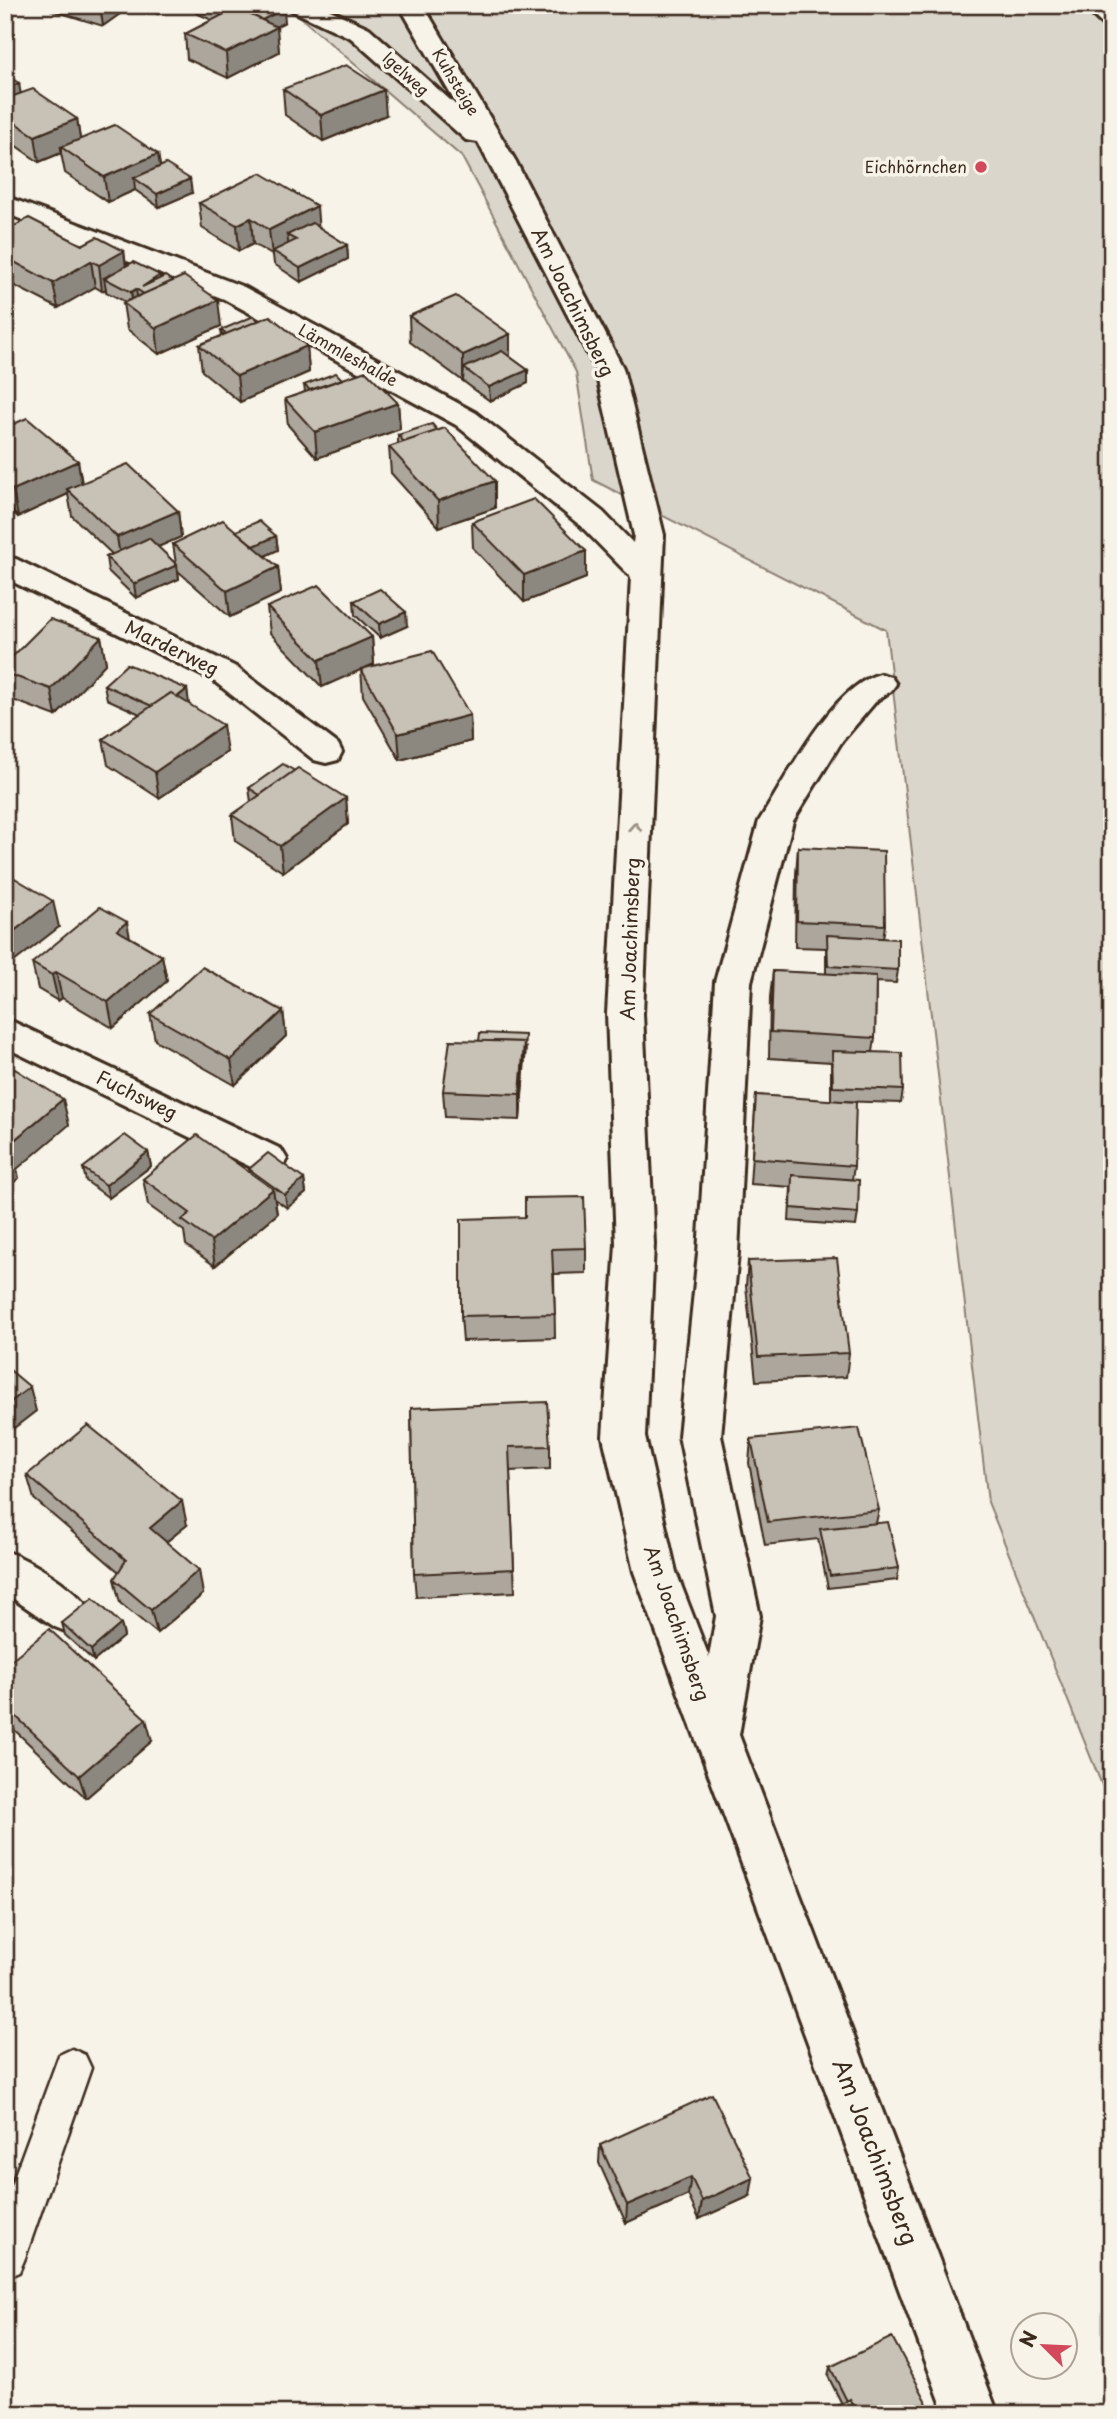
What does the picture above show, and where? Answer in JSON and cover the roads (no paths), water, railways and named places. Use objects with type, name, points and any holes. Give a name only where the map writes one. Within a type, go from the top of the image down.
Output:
[{"type":"street","name":"Igelweg","points":[[299,5],[360,33],[502,160]]},
{"type":"street","name":"Kuhsteige","points":[[411,5],[502,160]]},
{"type":"street","points":[[1094,5],[1112,20]]},
{"type":"street","name":"Am Joachimsberg","points":[[502,160],[609,368],[649,536],[625,1014],[635,1244],[624,1437],[655,1572],[972,2414]]},
{"type":"street","name":"Lämmleshalde","points":[[5,204],[234,293],[466,419],[592,519],[648,576]]},
{"type":"street","name":"Marderweg","points":[[5,566],[225,674],[326,752]]},
{"type":"street","name":"Am Joachimsberg","points":[[717,1733],[738,1616],[700,1436],[718,1254],[733,982],[776,821],[830,734],[866,693],[880,684]]},
{"type":"street","name":"Fuchsweg","points":[[5,1031],[268,1159]]},
{"type":"street","points":[[5,1569],[70,1614]]},
{"type":"lane","points":[[5,2258],[72,2068]]},
{"type":"place","name":"Eichhörnchen","points":[[981,167]]}]
